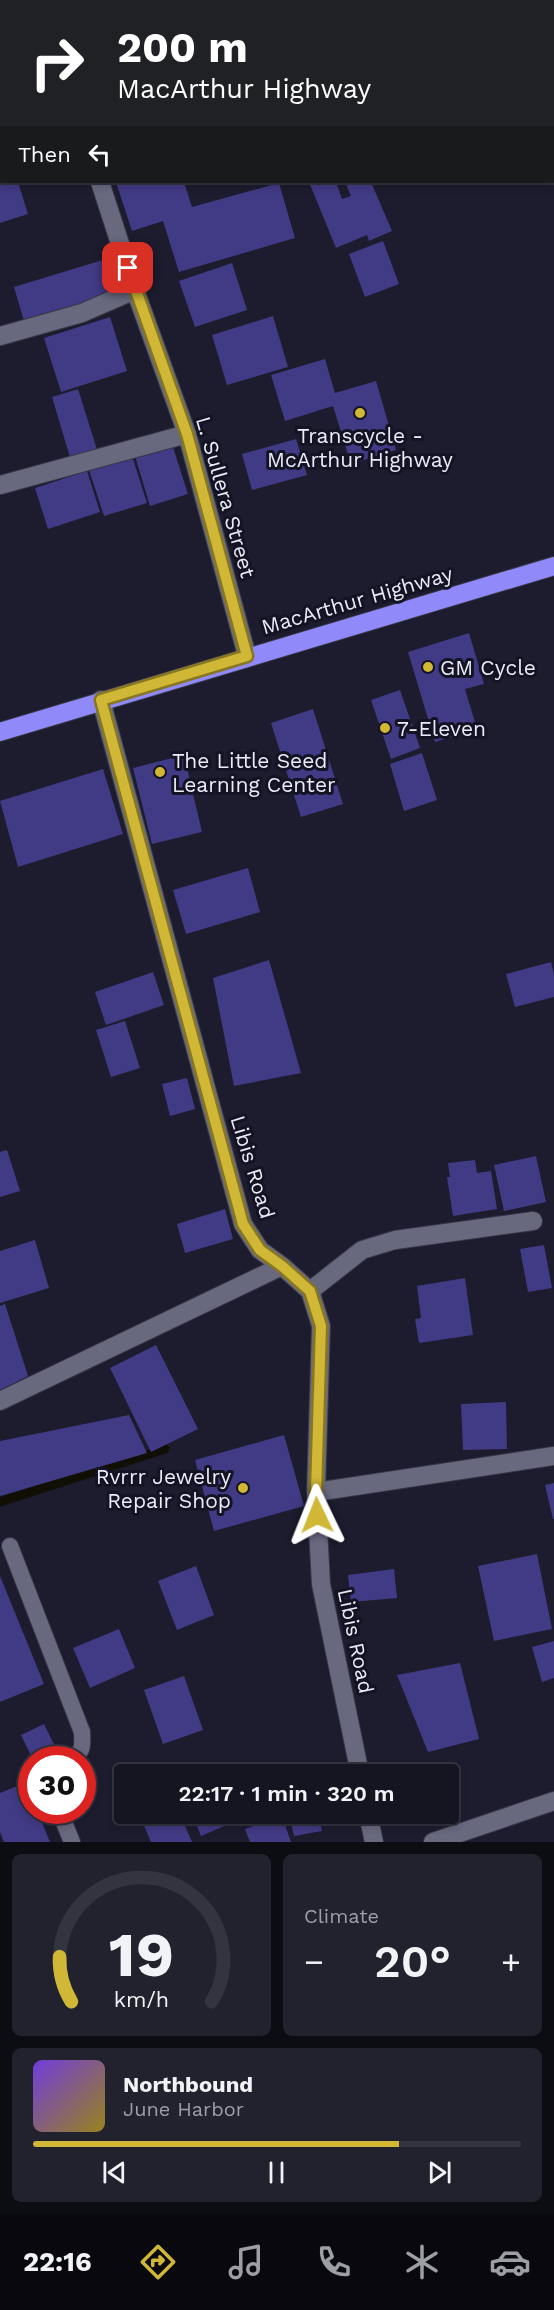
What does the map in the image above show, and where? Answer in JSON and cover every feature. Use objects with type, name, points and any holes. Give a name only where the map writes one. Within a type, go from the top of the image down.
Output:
[{"type":"highway","name":"MacArthur Highway","points":[[0,732],[247,656],[554,566]]},
{"type":"street","name":"L. Sullera Street","points":[[100,183],[135,290],[187,434],[247,656]]},
{"type":"street","points":[[0,336],[82,313],[135,290]]},
{"type":"street","points":[[0,485],[187,434]]},
{"type":"street","name":"Libis Road","points":[[101,700],[243,1224],[260,1250],[310,1291],[321,1326],[316,1492],[321,1584],[358,1764]]},
{"type":"street","points":[[310,1291],[362,1250],[395,1240],[533,1221]]},
{"type":"street","points":[[0,1401],[282,1266]]},
{"type":"street","points":[[316,1492],[554,1456]]},
{"type":"street","points":[[433,1842],[554,1801]]},
{"type":"street","points":[[370,1824],[374,1842]]},
{"type":"lane","points":[[10,1546],[82,1732],[83,1746]]},
{"type":"lane","points":[[65,1824],[72,1842]]},
{"type":"building","points":[[0,183],[18,183],[28,214],[0,223]]},
{"type":"building","points":[[116,183],[184,183],[192,207],[279,183],[295,238],[179,272],[163,221],[132,231]]},
{"type":"building","points":[[309,183],[336,183],[342,199],[351,196],[345,183],[371,183],[392,231],[369,241],[367,235],[336,248]]},
{"type":"building","points":[[383,241],[399,284],[365,297],[349,254]]},
{"type":"building","points":[[106,259],[117,293],[24,321],[14,287]]},
{"type":"building","points":[[232,263],[247,310],[195,327],[179,281]]},
{"type":"building","points":[[273,316],[288,367],[227,385],[212,335]]},
{"type":"building","points":[[110,317],[127,371],[61,392],[44,338]]},
{"type":"building","name":"Transcycle - McArthur Highway","points":[[325,359],[335,393],[376,381],[396,450],[351,464],[333,406],[285,421],[271,375]]},
{"type":"building","points":[[78,389],[99,456],[72,464],[52,397]]},
{"type":"building","points":[[296,439],[307,475],[252,490],[242,454]]},
{"type":"building","points":[[172,444],[188,494],[150,506],[135,456]]},
{"type":"building","points":[[132,456],[147,503],[104,516],[89,470]]},
{"type":"building","points":[[87,471],[100,512],[48,529],[35,488]]},
{"type":"building","points":[[469,633],[484,684],[465,689],[477,729],[435,742],[408,652]]},
{"type":"building","points":[[400,690],[420,748],[391,759],[371,700]]},
{"type":"building","points":[[313,709],[343,804],[301,817],[271,723]]},
{"type":"building","points":[[422,753],[437,800],[404,811],[390,764]]},
{"type":"building","points":[[184,755],[202,832],[152,844],[133,768]]},
{"type":"building","points":[[103,769],[123,834],[18,867],[0,801]]},
{"type":"building","points":[[248,868],[260,912],[186,934],[173,890]]},
{"type":"building","points":[[269,960],[301,1073],[234,1086],[213,978]]},
{"type":"building","points":[[551,962],[554,974],[554,997],[515,1007],[506,974]]},
{"type":"building","points":[[153,972],[164,1005],[106,1025],[95,992]]},
{"type":"building","points":[[125,1021],[140,1068],[111,1077],[96,1030]]},
{"type":"building","points":[[187,1078],[195,1109],[170,1116],[162,1084]]},
{"type":"building","points":[[7,1150],[20,1191],[0,1197],[0,1152]]},
{"type":"building","points":[[536,1156],[546,1202],[504,1211],[494,1165]]},
{"type":"building","points":[[475,1160],[477,1173],[491,1171],[497,1209],[453,1216],[447,1177],[450,1177],[448,1163]]},
{"type":"building","points":[[225,1209],[233,1239],[185,1253],[177,1224]]},
{"type":"building","points":[[35,1240],[49,1288],[0,1303],[0,1251]]},
{"type":"building","points":[[544,1245],[552,1288],[528,1292],[520,1249]]},
{"type":"building","points":[[465,1278],[473,1335],[419,1343],[415,1319],[421,1318],[417,1286]]},
{"type":"building","points":[[5,1304],[28,1376],[0,1390],[0,1306]]},
{"type":"building","points":[[156,1345],[198,1429],[151,1452],[110,1368]]},
{"type":"building","points":[[506,1402],[507,1449],[463,1450],[461,1404]]},
{"type":"building","points":[[129,1415],[147,1453],[0,1496],[0,1441]]},
{"type":"building","points":[[284,1435],[304,1506],[214,1531],[195,1460]]},
{"type":"building","points":[[554,1483],[554,1519],[553,1519],[545,1485]]},
{"type":"building","points":[[537,1554],[552,1629],[494,1641],[478,1566]]},
{"type":"building","points":[[196,1566],[214,1615],[177,1630],[158,1581]]},
{"type":"building","points":[[394,1569],[397,1598],[351,1602],[348,1575]]},
{"type":"building","points":[[0,1576],[44,1684],[0,1702]]},
{"type":"building","points":[[119,1629],[135,1668],[90,1688],[73,1648]]},
{"type":"building","points":[[554,1641],[554,1678],[542,1682],[532,1647]]},
{"type":"building","points":[[460,1663],[479,1739],[428,1752],[397,1675]]},
{"type":"building","points":[[184,1676],[203,1730],[163,1744],[144,1690]]},
{"type":"building","points":[[44,1724],[55,1746],[26,1746],[21,1735]]},
{"type":"building","points":[[18,1786],[18,1824],[43,1824],[50,1842],[4,1842],[0,1832],[0,1793]]},
{"type":"building","points":[[143,1824],[184,1824],[192,1842],[151,1842]]},
{"type":"building","points":[[196,1824],[229,1824],[201,1836]]},
{"type":"building","points":[[259,1824],[285,1824],[291,1842],[250,1842],[245,1829]]},
{"type":"building","points":[[291,1824],[320,1824],[322,1831],[294,1836]]},
{"type":"waterway","points":[[0,1502],[165,1449]]},
{"type":"place","name":"Transcycle - McArthur Highway","points":[[360,413]]},
{"type":"place","name":"GM Cycle","points":[[428,667]]},
{"type":"place","name":"7-Eleven","points":[[385,728]]},
{"type":"place","name":"The Little Seed Learning Center","points":[[160,772]]},
{"type":"place","name":"Rvrrr Jewelry Repair Shop","points":[[243,1488]]},
{"type":"route","points":[[128,268],[187,434],[247,656],[101,700],[243,1224],[260,1250],[310,1291],[321,1326],[317,1515]]}]
